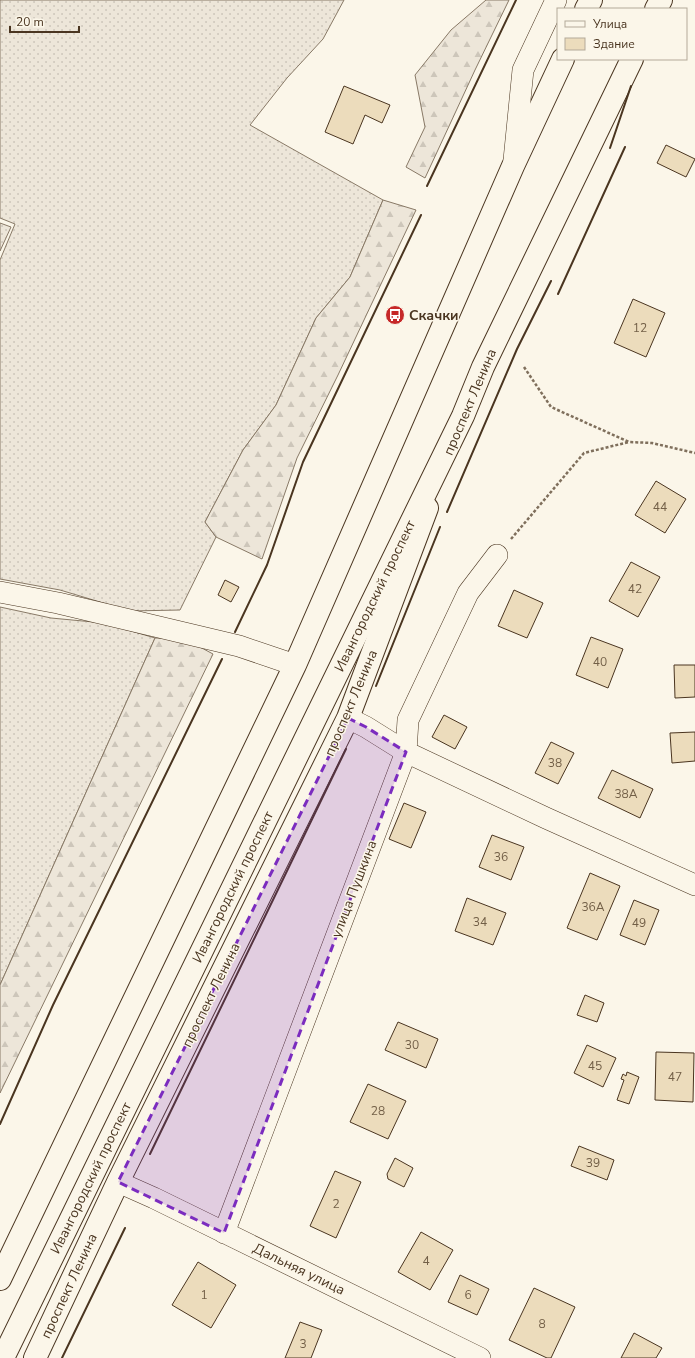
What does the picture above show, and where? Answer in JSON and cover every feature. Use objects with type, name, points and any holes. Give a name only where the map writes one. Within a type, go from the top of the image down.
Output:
[{"type":"main road","points":[[0,1279],[295,665],[513,166],[563,60]]},
{"type":"main road","name":"проспект Ленина","points":[[35,1358],[118,1182],[348,718],[483,367],[632,60]]},
{"type":"main road","name":"Ивангородский проспект","points":[[3,1358],[463,416]]},
{"type":"street","points":[[513,166],[523,70],[556,0]]},
{"type":"street","name":"улица Пушкина","points":[[224,1233],[406,752],[408,720],[468,594],[497,555]]},
{"type":"street","points":[[0,592],[58,603],[239,646],[295,665]]},
{"type":"street","points":[[348,718],[366,727],[406,752],[546,818],[695,885]]},
{"type":"street","name":"Дальняя улица","points":[[118,1182],[154,1198],[480,1358]]},
{"type":"path","points":[[524,367],[551,407],[629,442]]},
{"type":"path","points":[[497,555],[584,453],[629,442],[652,443],[695,453]]},
{"type":"highlighted area","points":[[348,718],[366,727],[406,752],[224,1233],[118,1182]]},
{"type":"green space","points":[[0,0],[344,0],[323,39],[287,78],[250,125],[383,200],[350,277],[316,318],[276,405],[243,450],[205,522],[216,537],[180,610],[130,611],[60,590],[0,579],[0,260],[15,224],[0,218]]},
{"type":"green space","points":[[486,0],[509,0],[425,178],[406,167],[425,127],[415,75],[451,30]]},
{"type":"green space","points":[[383,200],[416,210],[297,458],[262,559],[216,537],[205,522],[243,450],[276,405],[316,318],[350,277]]},
{"type":"green space","points":[[0,223],[11,227],[0,251]]},
{"type":"green space","points":[[0,607],[51,618],[104,623],[155,638],[0,985]]},
{"type":"green space","points":[[155,638],[185,639],[213,654],[0,1093],[0,985]]},
{"type":"building","points":[[344,86],[390,105],[382,123],[365,115],[353,144],[325,132]]},
{"type":"building","points":[[666,145],[695,159],[686,177],[657,163]]},
{"type":"building","points":[[633,299],[665,313],[646,357],[614,343]]},
{"type":"building","points":[[656,481],[686,499],[665,533],[635,515]]},
{"type":"building","points":[[631,562],[660,577],[638,617],[609,601]]},
{"type":"building","points":[[225,580],[239,587],[231,602],[218,595]]},
{"type":"building","points":[[514,590],[543,603],[527,638],[498,626]]},
{"type":"building","points":[[591,637],[623,649],[608,688],[576,675]]},
{"type":"building","points":[[674,665],[695,665],[695,697],[675,698]]},
{"type":"building","points":[[444,715],[467,727],[455,749],[432,737]]},
{"type":"building","points":[[695,732],[695,761],[672,763],[670,733]]},
{"type":"building","points":[[551,742],[574,753],[558,784],[535,773]]},
{"type":"building","points":[[612,770],[653,789],[640,818],[598,798]]},
{"type":"building","points":[[404,803],[426,812],[411,848],[389,839]]},
{"type":"building","points":[[492,835],[524,847],[511,880],[479,867]]},
{"type":"building","points":[[590,873],[620,886],[597,940],[567,928]]},
{"type":"building","points":[[467,898],[506,913],[493,945],[455,931]]},
{"type":"building","points":[[634,900],[659,910],[645,945],[620,935]]},
{"type":"building","points":[[585,995],[604,1003],[597,1022],[577,1015]]},
{"type":"building","points":[[398,1022],[438,1039],[426,1068],[385,1050]]},
{"type":"building","points":[[587,1045],[616,1058],[603,1087],[574,1073]]},
{"type":"building","points":[[656,1052],[694,1053],[693,1102],[655,1100]]},
{"type":"building","points":[[627,1072],[639,1077],[629,1104],[617,1100],[624,1080],[621,1079],[623,1074],[626,1076]]},
{"type":"building","points":[[368,1084],[406,1101],[388,1139],[350,1122]]},
{"type":"building","points":[[579,1146],[614,1160],[607,1180],[571,1166]]},
{"type":"building","points":[[395,1158],[413,1168],[404,1187],[388,1179],[387,1174]]},
{"type":"building","points":[[335,1171],[361,1182],[336,1238],[310,1226]]},
{"type":"building","points":[[421,1232],[453,1250],[430,1290],[398,1272]]},
{"type":"building","points":[[198,1262],[236,1285],[211,1328],[172,1305]]},
{"type":"building","points":[[460,1275],[489,1289],[477,1315],[448,1302]]},
{"type":"building","points":[[534,1288],[575,1307],[551,1358],[547,1358],[509,1340]]},
{"type":"building","points":[[300,1322],[322,1330],[311,1358],[285,1358]]},
{"type":"building","points":[[634,1333],[662,1348],[656,1358],[621,1358]]},
{"type":"wall","points":[[427,186],[516,0]]},
{"type":"wall","points":[[610,148],[631,86]]},
{"type":"wall","points":[[558,294],[625,147]]},
{"type":"wall","points":[[235,632],[267,565],[303,462],[421,215]]},
{"type":"wall","points":[[447,512],[517,349],[551,281]]},
{"type":"wall","points":[[376,686],[440,527]]},
{"type":"wall","points":[[0,1124],[53,1005],[222,659]]},
{"type":"wall","points":[[150,1154],[346,749]]},
{"type":"wall","points":[[62,1358],[125,1228]]},
{"type":"place","name":"Скачки","points":[[395,315]]}]
